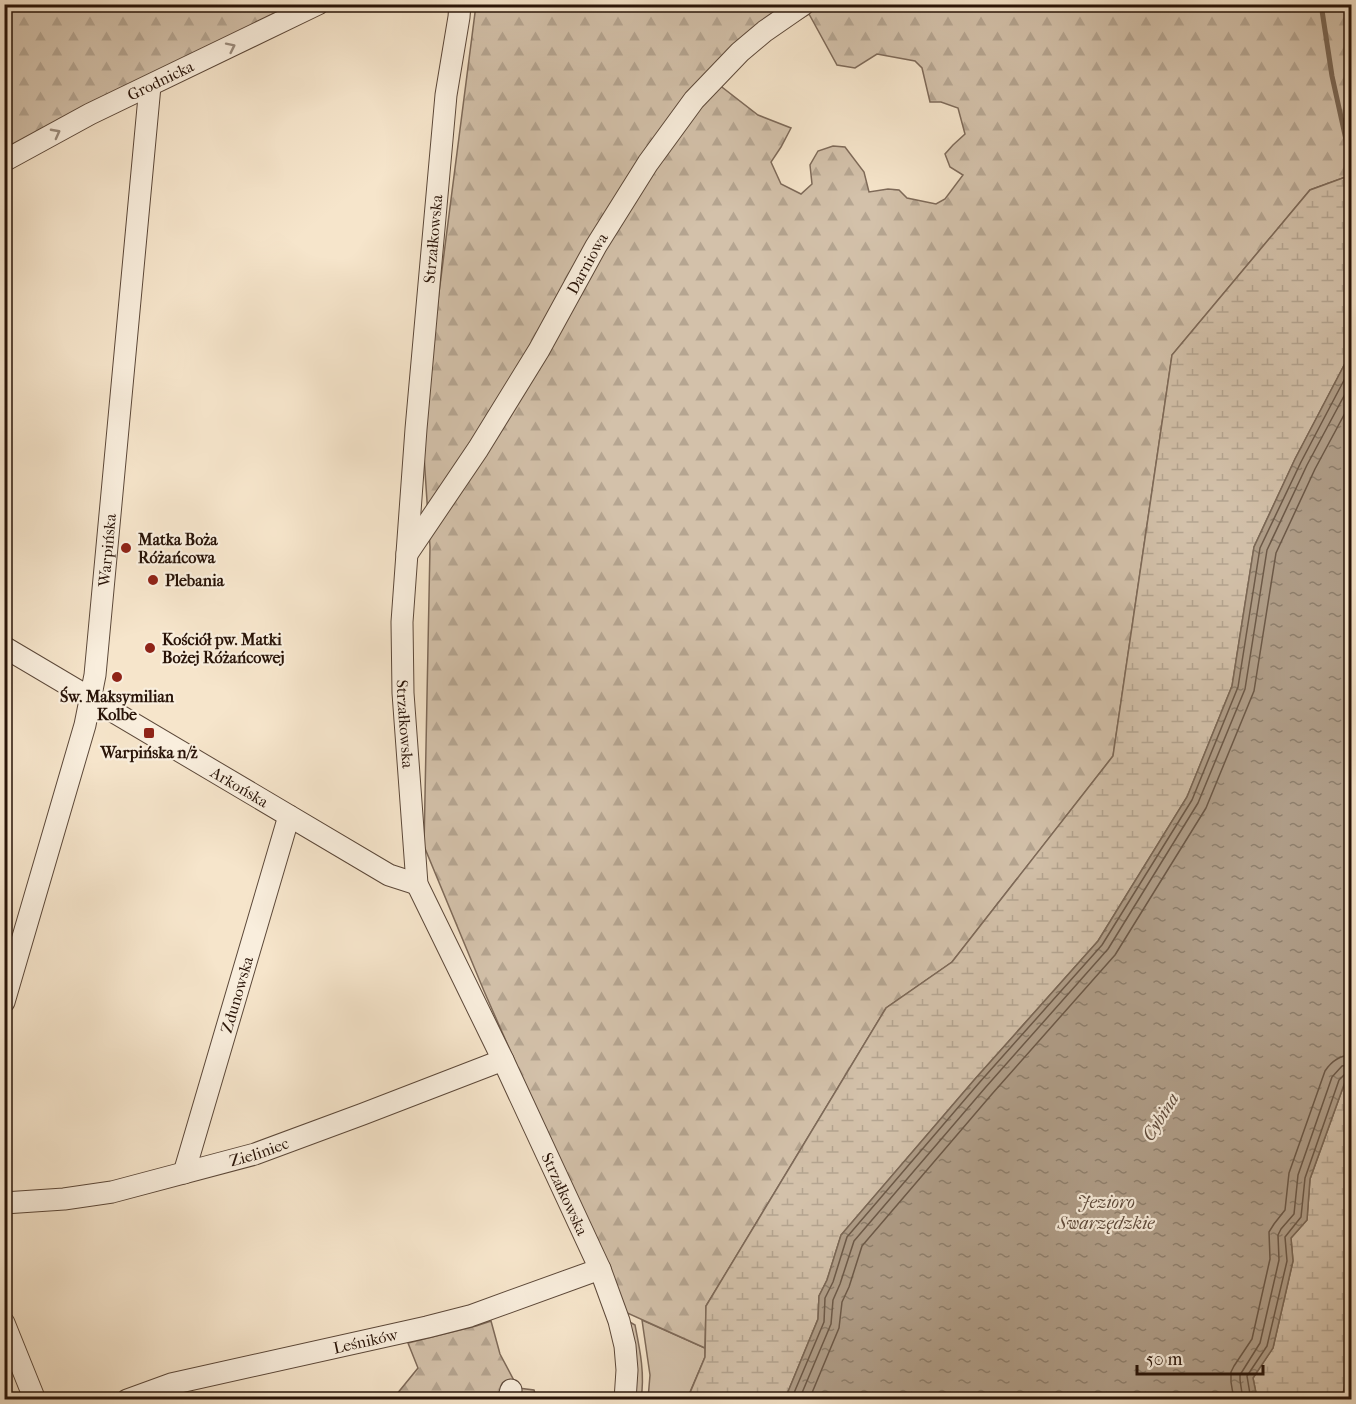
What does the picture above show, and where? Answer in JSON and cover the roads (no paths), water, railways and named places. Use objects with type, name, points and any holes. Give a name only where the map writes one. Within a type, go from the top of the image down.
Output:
[{"type":"street","name":"Grodnicka","points":[[4,161],[90,114],[318,4]]},
{"type":"street","name":"Darniowa","points":[[407,554],[478,449],[539,350],[596,246],[648,163],[694,100],[753,40],[796,6]]},
{"type":"street","name":"Strzałkowska","points":[[461,9],[446,95],[416,429],[402,622],[403,693],[417,884],[503,1060],[600,1269],[619,1321],[625,1346],[627,1370],[625,1400]]},
{"type":"street","name":"Warpińska","points":[[4,1002],[86,725],[95,675],[150,86]]},
{"type":"street","name":"Arkońska","points":[[4,647],[389,875],[417,884]]},
{"type":"street","name":"Zdunowska","points":[[184,1173],[289,816]]},
{"type":"street","name":"Zieliniec","points":[[4,1203],[64,1199],[112,1192],[255,1154],[503,1060]]},
{"type":"street","name":"Leśników","points":[[127,1400],[171,1384],[470,1316],[600,1269]]},
{"type":"street","points":[[4,1323],[28,1397]]},
{"type":"water","name":"Jezioro Swarzędzkie","points":[[1351,352],[1351,1075],[1345,1082],[1310,1179],[1307,1220],[1291,1238],[1293,1261],[1273,1348],[1253,1378],[1256,1400],[785,1399],[818,1319],[819,1296],[827,1280],[841,1235],[1098,941],[1187,797],[1232,686],[1254,547],[1295,459]]},
{"type":"waterway","points":[[1321,4],[1332,76],[1352,167]]},
{"type":"place","name":"Matka Boża Różańcowa","points":[[126,548]]},
{"type":"place","name":"Plebania","points":[[153,580]]},
{"type":"place","name":"Kościół pw. Matki Bożej Różańcowej","points":[[150,648]]},
{"type":"place","name":"Św. Maksymilian Kolbe","points":[[117,677]]},
{"type":"place","name":"Warpińska n/ż","points":[[149,733]]},
{"type":"water label","name":"Cybina","points":[[1161,1117]]}]
